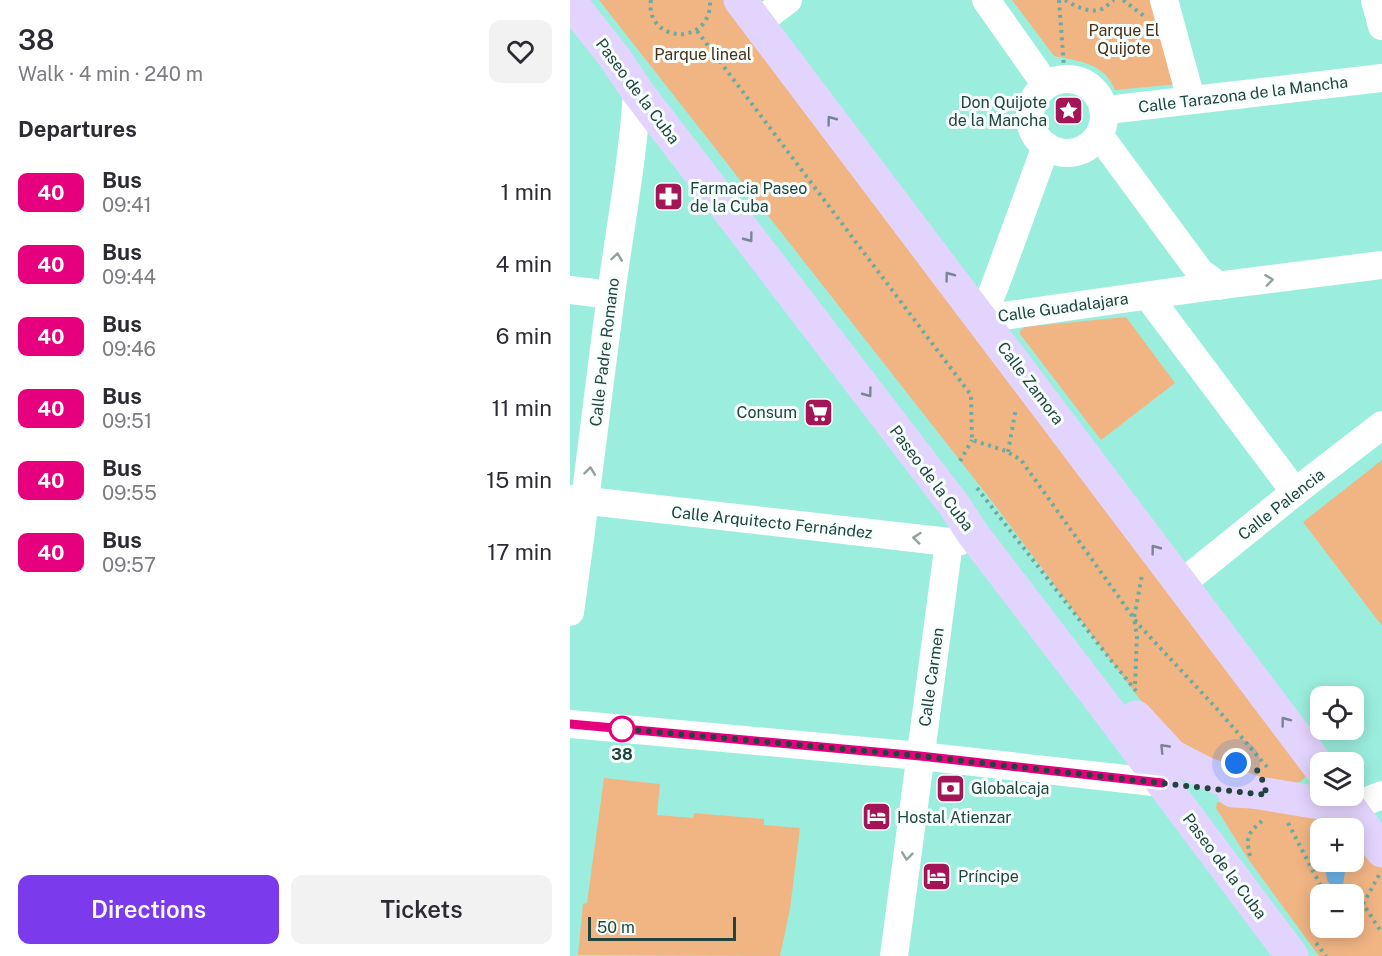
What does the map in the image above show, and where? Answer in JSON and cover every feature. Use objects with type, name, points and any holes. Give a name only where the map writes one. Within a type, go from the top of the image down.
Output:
[{"type":"main road","name":"Paseo de la Cuba","points":[[570,1],[931,476],[961,538],[1162,783],[1302,947]]},
{"type":"main road","name":"Calle Zamora","points":[[748,11],[1310,755]]},
{"type":"main road","points":[[961,538],[1008,550],[1095,661],[1127,707],[1172,756],[1203,772],[1269,794]]},
{"type":"main road","points":[[1162,783],[1310,798]]},
{"type":"main road","points":[[1348,806],[1381,862]]},
{"type":"street","points":[[748,11],[788,0]]},
{"type":"street","points":[[986,0],[1056,82]]},
{"type":"street","points":[[1164,0],[1191,99]]},
{"type":"street","points":[[1375,0],[1382,26]]},
{"type":"street","name":"Calle Tarazona de la Mancha","points":[[1101,122],[1116,109],[1382,78]]},
{"type":"street","points":[[1101,122],[1091,144],[1081,150],[1057,151],[1046,146],[1037,138],[1030,116],[1032,104],[1037,93],[1056,82],[1078,81],[1090,87],[1098,96],[1101,122],[1200,272],[1219,286]]},
{"type":"street","name":"Calle Padre Romano","points":[[570,612],[578,500],[611,295],[635,127],[637,91]]},
{"type":"street","name":"Calle Guadalajara","points":[[1046,146],[982,319],[1382,265]]},
{"type":"street","points":[[570,290],[611,295]]},
{"type":"street","points":[[1148,296],[1295,492]]},
{"type":"street","name":"Calle Palencia","points":[[1181,584],[1382,425]]},
{"type":"street","name":"Calle Arquitecto Fernández","points":[[578,500],[961,538]]},
{"type":"street","name":"Calle Carmen","points":[[894,956],[920,756],[961,538]]},
{"type":"street","points":[[570,724],[920,756],[1162,783]]},
{"type":"street","points":[[1364,798],[1382,795]]},
{"type":"path","points":[[651,0],[653,18],[661,28],[672,34],[685,35],[697,31],[708,18],[710,0]]},
{"type":"path","points":[[1056,82],[1059,0]]},
{"type":"path","points":[[1065,0],[1086,10],[1101,10],[1114,0]]},
{"type":"path","points":[[697,31],[971,395],[972,440],[960,461]]},
{"type":"path","points":[[1008,452],[1018,399]]},
{"type":"path","points":[[972,440],[1008,452],[1022,460],[1134,618],[1269,769],[1271,813],[1251,831],[1247,841],[1250,855],[1257,865]]},
{"type":"path","points":[[976,487],[1139,693]]},
{"type":"path","points":[[1135,684],[1137,637],[1134,618],[1142,572]]},
{"type":"path","points":[[1269,794],[1319,884]]},
{"type":"path","points":[[1364,902],[1381,862]]},
{"type":"path","points":[[1364,906],[1382,933]]},
{"type":"path","points":[[1302,947],[1326,956]]},
{"type":"green space","name":"Parque lineal","points":[[599,0],[725,0],[1306,776],[1303,779],[1294,784],[1278,784],[1171,745],[1142,702],[991,500]]},
{"type":"green space","name":"Parque El Quijote","points":[[1012,0],[1155,0],[1178,84],[1115,90],[1098,69],[1082,62],[1054,56]]},
{"type":"green space","points":[[1126,317],[1175,383],[1101,440],[1020,331],[1024,327]]},
{"type":"green space","points":[[1382,460],[1382,626],[1303,522]]},
{"type":"green space","points":[[604,778],[660,784],[657,815],[693,818],[694,813],[764,819],[764,825],[800,828],[790,909],[780,956],[578,955],[583,904],[587,903]]},
{"type":"green space","points":[[1217,802],[1317,818],[1310,818],[1310,872],[1364,872],[1364,845],[1382,865],[1382,956],[1319,956],[1248,859],[1216,808]]},
{"type":"water","points":[[1326,872],[1345,872],[1343,884],[1330,884]]},
{"type":"bus line","name":"40","points":[[570,724],[920,756],[1162,783]]},
{"type":"place","name":"Don Quijote de la Mancha","points":[[1068,111]]},
{"type":"place","name":"Farmacia Paseo de la Cuba","points":[[669,197]]},
{"type":"place","name":"Consum","points":[[818,412]]},
{"type":"place","name":"38","points":[[622,729]]},
{"type":"place","name":"Globalcaja","points":[[950,788]]},
{"type":"place","name":"Hostal Atienzar","points":[[876,817]]},
{"type":"place","name":"Príncipe","points":[[937,876]]},
{"type":"route","points":[[622,729],[614,728],[920,756],[1267,795],[1257,770],[1236,763]]}]
